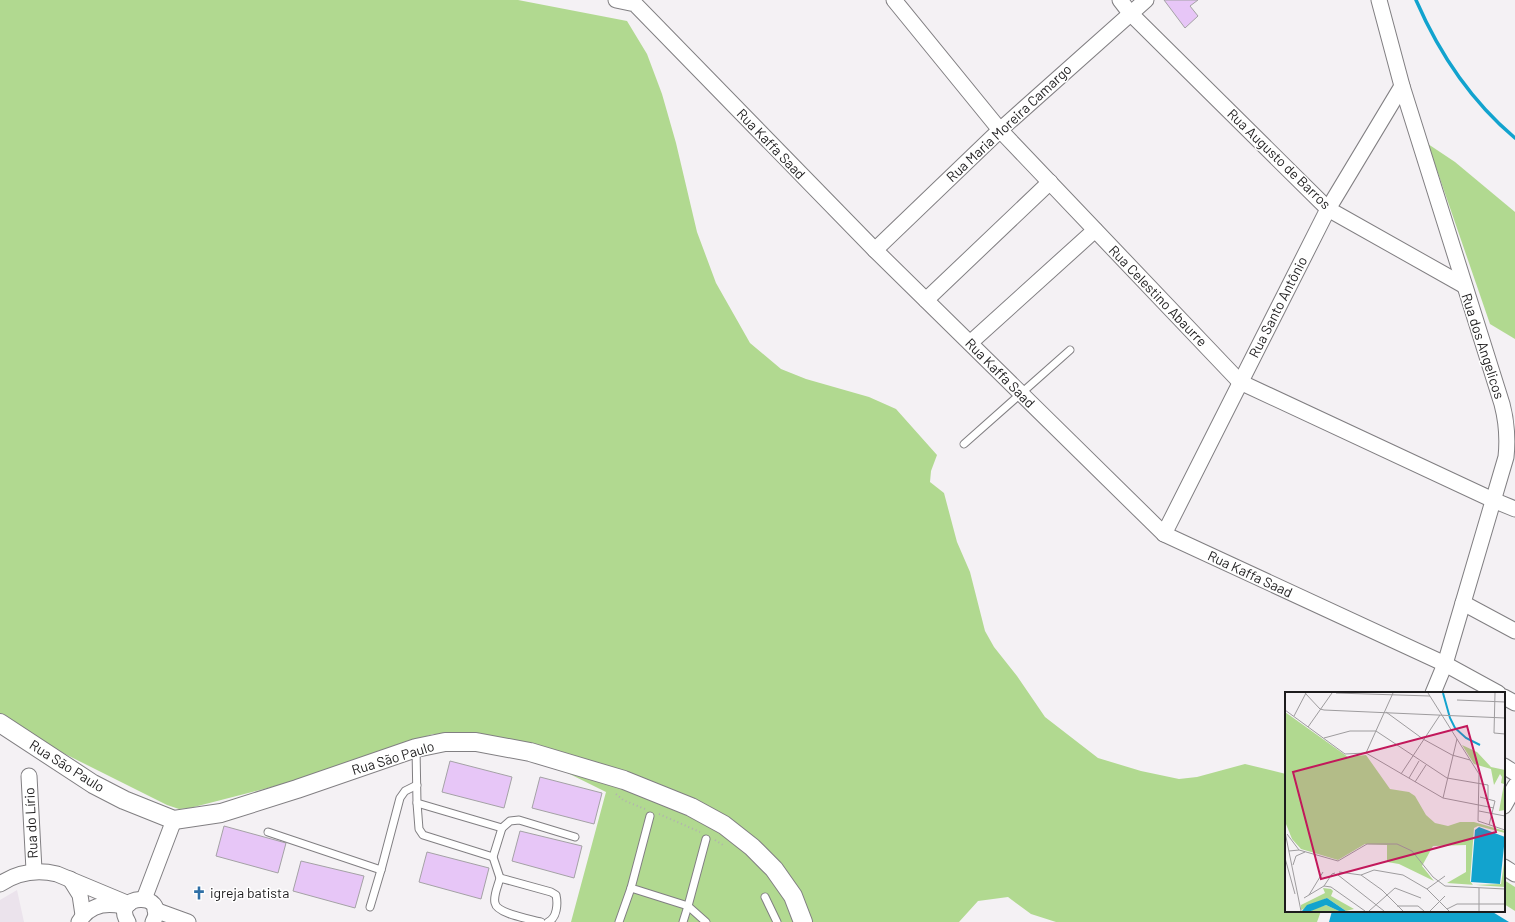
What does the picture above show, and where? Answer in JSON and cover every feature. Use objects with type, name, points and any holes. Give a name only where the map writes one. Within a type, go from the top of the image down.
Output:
[{"type":"street","name":"Rua Kaffa Saad","points":[[616,0],[636,2],[875,250],[1164,534],[1445,664],[1496,692]]},
{"type":"street","name":"Rua Celestino Abaurre","points":[[894,0],[1000,130],[1240,382],[1515,509]]},
{"type":"street","name":"Rua Augusto de Barros","points":[[1120,0],[1130,13],[1328,209],[1463,285]]},
{"type":"street","name":"Rua Maria Moreira Camargo","points":[[875,250],[1000,130],[1146,0]]},
{"type":"street","name":"Rua dos Angelicos","points":[[1379,0],[1402,86],[1463,285],[1507,420],[1508,438],[1506,457],[1445,664],[1433,692]]},
{"type":"street","name":"Rua Santo Antônio","points":[[1164,534],[1328,209],[1402,86]]},
{"type":"street","points":[[926,300],[1050,182]]},
{"type":"street","points":[[970,343],[1095,230]]},
{"type":"street","points":[[1463,602],[1515,631]]},
{"type":"street","points":[[1505,698],[1515,703]]},
{"type":"street","name":"Rua São Paulo","points":[[0,723],[93,784],[124,800],[174,820],[221,813],[297,789],[416,748],[445,742],[476,742],[530,752],[624,780],[691,807],[724,825],[752,847],[774,869],[793,896],[803,922]]},
{"type":"street","points":[[1505,767],[1515,773]]},
{"type":"street","name":"Rua do Lírio","points":[[29,776],[34,870]]},
{"type":"street","points":[[1505,804],[1515,786]]},
{"type":"street","points":[[144,899],[174,820]]},
{"type":"street","points":[[1505,868],[1515,874]]},
{"type":"street","points":[[0,884],[10,877],[34,870],[57,874],[70,879],[128,911]]},
{"type":"street","points":[[70,879],[80,895],[81,919]]},
{"type":"street","points":[[128,911],[136,899],[144,899],[151,903],[154,916],[188,922]]},
{"type":"street","points":[[81,919],[94,907],[103,904],[128,911]]},
{"type":"lane","points":[[964,444],[1070,350]]},
{"type":"lane","points":[[416,748],[419,829],[423,835],[493,857]]},
{"type":"lane","points":[[370,907],[400,798],[405,791],[417,785]]},
{"type":"lane","points":[[417,803],[502,828]]},
{"type":"lane","points":[[619,922],[631,888],[650,816]]},
{"type":"lane","points":[[541,922],[500,911],[495,905],[494,899],[500,878],[493,857],[502,828],[510,821],[519,820],[575,837]]},
{"type":"lane","points":[[268,832],[381,870]]},
{"type":"lane","points":[[683,922],[706,839]]},
{"type":"lane","points":[[500,878],[551,892],[556,895],[555,914],[552,920],[548,922]]},
{"type":"lane","points":[[631,888],[688,906],[706,922]]},
{"type":"lane","points":[[765,897],[777,922]]},
{"type":"shaded area","points":[[17,890],[24,922],[0,922],[0,900]]},
{"type":"green space","points":[[0,0],[518,0],[627,21],[647,54],[662,94],[676,143],[697,232],[716,283],[750,343],[781,369],[806,379],[869,397],[896,409],[937,455],[931,471],[930,482],[944,493],[957,542],[970,572],[985,631],[994,647],[1017,676],[1045,717],[1098,758],[1141,771],[1179,779],[1197,777],[1245,764],[1285,774],[1285,912],[1321,912],[1317,922],[1056,922],[1031,914],[1008,897],[978,901],[959,922],[571,922],[606,792],[501,740],[433,734],[287,783],[190,808],[179,809],[167,805],[33,738],[0,714]]},
{"type":"green space","points":[[1428,144],[1455,162],[1515,212],[1515,339],[1490,324]]},
{"type":"green space","points":[[1505,881],[1515,887],[1515,911],[1505,905]]},
{"type":"water","points":[[1332,912],[1493,912],[1509,922],[1329,922]]},
{"type":"building","points":[[1164,0],[1198,0],[1190,6],[1198,16],[1185,28]]},
{"type":"building","points":[[450,761],[512,777],[504,808],[442,792]]},
{"type":"building","points":[[540,777],[602,793],[594,824],[532,808]]},
{"type":"building","points":[[224,826],[286,843],[278,873],[216,856]]},
{"type":"building","points":[[520,831],[582,846],[574,878],[512,861]]},
{"type":"building","points":[[427,852],[489,868],[481,899],[419,882]]},
{"type":"building","points":[[301,861],[364,876],[355,908],[293,891]]},
{"type":"waterway","points":[[1416,0],[1435,39],[1470,92],[1499,124],[1515,138]]},
{"type":"place","name":"igreja batista","points":[[199,893]]}]
